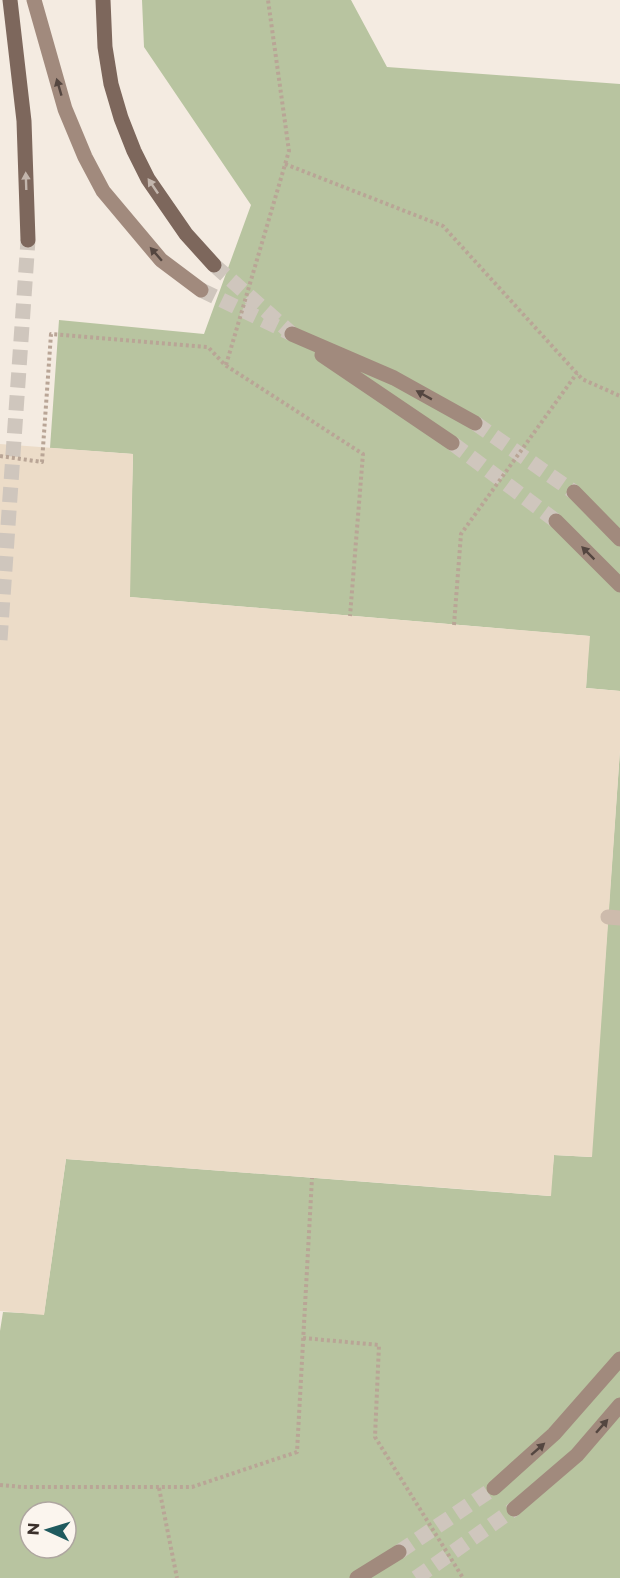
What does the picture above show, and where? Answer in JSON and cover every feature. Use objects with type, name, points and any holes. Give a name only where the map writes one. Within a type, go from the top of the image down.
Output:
[{"type":"main road","points":[[10,0],[24,121],[28,240]]},
{"type":"main road","points":[[34,0],[65,109],[84,157],[103,191],[161,260],[201,290]]},
{"type":"main road","points":[[103,0],[105,47],[111,84],[134,151],[148,179],[186,234],[214,265]]},
{"type":"main road","points":[[452,443],[292,334],[394,378],[475,423]]},
{"type":"main road","points":[[574,492],[620,540]]},
{"type":"main road","points":[[556,521],[620,585]]},
{"type":"main road","points":[[494,1488],[554,1434],[620,1359]]},
{"type":"main road","points":[[514,1509],[577,1455],[620,1405]]},
{"type":"main road","points":[[357,1578],[399,1552]]},
{"type":"path","points":[[225,365],[289,151],[268,0]]},
{"type":"path","points":[[285,164],[443,226],[582,379],[620,396]]},
{"type":"path","points":[[0,456],[42,462],[51,334],[208,347],[225,365],[363,454],[350,616]]},
{"type":"path","points":[[454,625],[461,534],[577,373]]},
{"type":"path","points":[[0,1485],[192,1487],[297,1452],[312,1178]]},
{"type":"path","points":[[303,1338],[379,1345],[375,1437],[463,1578]]},
{"type":"path","points":[[159,1487],[177,1578]]},
{"type":"green space","points":[[142,0],[351,0],[387,67],[620,84],[620,691],[586,688],[589,636],[129,597],[133,454],[50,448],[59,320],[204,334],[251,205],[144,47]]},
{"type":"green space","points":[[620,750],[620,1578],[0,1578],[0,1331],[3,1312],[44,1314],[66,1159],[550,1196],[554,1155],[591,1157]]},
{"type":"shaded area","points":[[0,444],[133,454],[130,597],[590,636],[586,688],[620,691],[620,750],[592,1157],[554,1155],[551,1196],[66,1159],[44,1315],[0,1311]]},
{"type":"tunnel","points":[[0,640],[28,240]]},
{"type":"tunnel","points":[[214,265],[292,334]]},
{"type":"tunnel","points":[[201,290],[292,334]]},
{"type":"tunnel","points":[[475,423],[574,492]]},
{"type":"tunnel","points":[[452,443],[556,521]]},
{"type":"tunnel","points":[[399,1552],[494,1488]]},
{"type":"tunnel","points":[[416,1578],[514,1509]]}]
